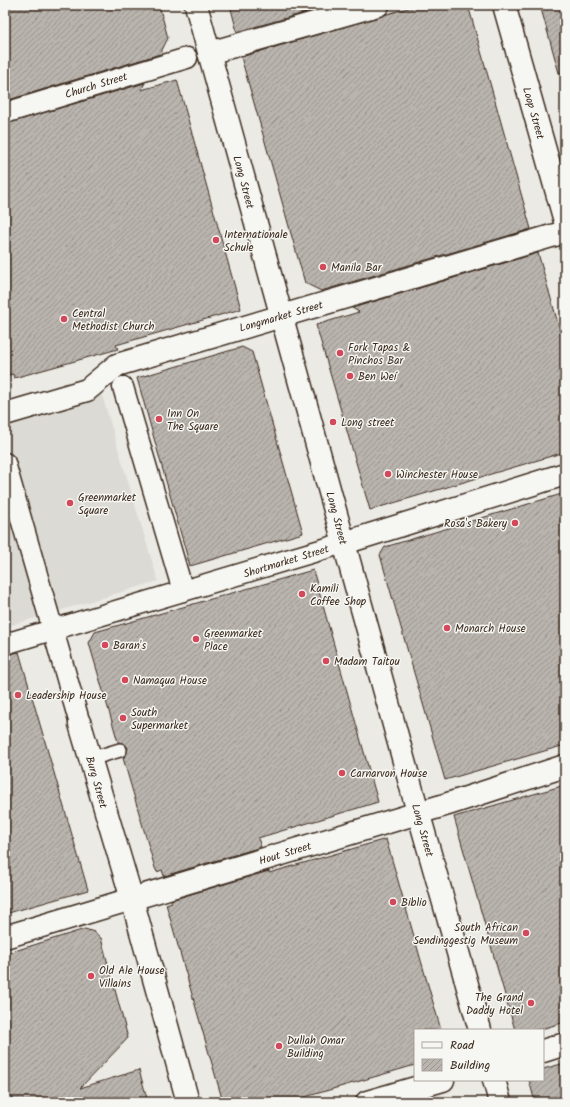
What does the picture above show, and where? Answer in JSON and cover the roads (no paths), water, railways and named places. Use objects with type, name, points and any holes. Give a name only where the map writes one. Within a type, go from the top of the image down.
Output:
[{"type":"street","name":"Long Street","points":[[196,5],[418,813],[480,1029]]},
{"type":"street","points":[[209,53],[378,5]]},
{"type":"street","name":"Loop Street","points":[[504,5],[565,221]]},
{"type":"street","name":"Church Street","points":[[5,113],[188,58]]},
{"type":"street","name":"Longmarket Street","points":[[5,414],[87,390],[117,365],[565,232]]},
{"type":"street","points":[[123,387],[183,591]]},
{"type":"street","name":"Burg Street","points":[[5,463],[132,900],[188,1102]]},
{"type":"street","name":"Shortmarket Street","points":[[5,644],[344,543],[565,474]]},
{"type":"street","name":"Hout Street","points":[[5,937],[418,813],[565,766]]},
{"type":"street","points":[[544,1051],[565,1044]]},
{"type":"street","points":[[367,1102],[440,1081]]},
{"type":"street","points":[[494,1081],[500,1102]]},
{"type":"lane","points":[[117,365],[123,387]]},
{"type":"lane","points":[[90,759],[120,750]]},
{"type":"place","name":"Internationale Schule","points":[[216,240]]},
{"type":"place","name":"Manila Bar","points":[[323,267]]},
{"type":"place","name":"Central Methodist Church","points":[[64,319]]},
{"type":"place","name":"Fork Tapas & Pinchos Bar","points":[[340,353]]},
{"type":"place","name":"Ben Weí","points":[[350,376]]},
{"type":"place","name":"Inn On The Square","points":[[159,419]]},
{"type":"place","name":"Long street","points":[[333,422]]},
{"type":"place","name":"Winchester House","points":[[388,474]]},
{"type":"place","name":"Greenmarket Square","points":[[70,503]]},
{"type":"place","name":"Rosa's Bakery","points":[[515,523]]},
{"type":"place","name":"Kamili Coffee Shop","points":[[302,594]]},
{"type":"place","name":"Monarch House","points":[[447,628]]},
{"type":"place","name":"Greenmarket Place","points":[[196,639]]},
{"type":"place","name":"Baran's","points":[[105,645]]},
{"type":"place","name":"Madam Taitou","points":[[326,661]]},
{"type":"place","name":"Namaqua House","points":[[125,680]]},
{"type":"place","name":"Leadership House","points":[[18,695]]},
{"type":"place","name":"South Supermarket","points":[[123,718]]},
{"type":"place","name":"Carnarvon House","points":[[342,773]]},
{"type":"place","name":"Biblio","points":[[393,902]]},
{"type":"place","name":"South African Sendinggestig Museum","points":[[526,933]]},
{"type":"place","name":"Old Ale House Villains","points":[[91,976]]},
{"type":"place","name":"The Grand Daddy Hotel","points":[[531,1003]]},
{"type":"place","name":"Dullah Omar Building","points":[[279,1046]]}]
